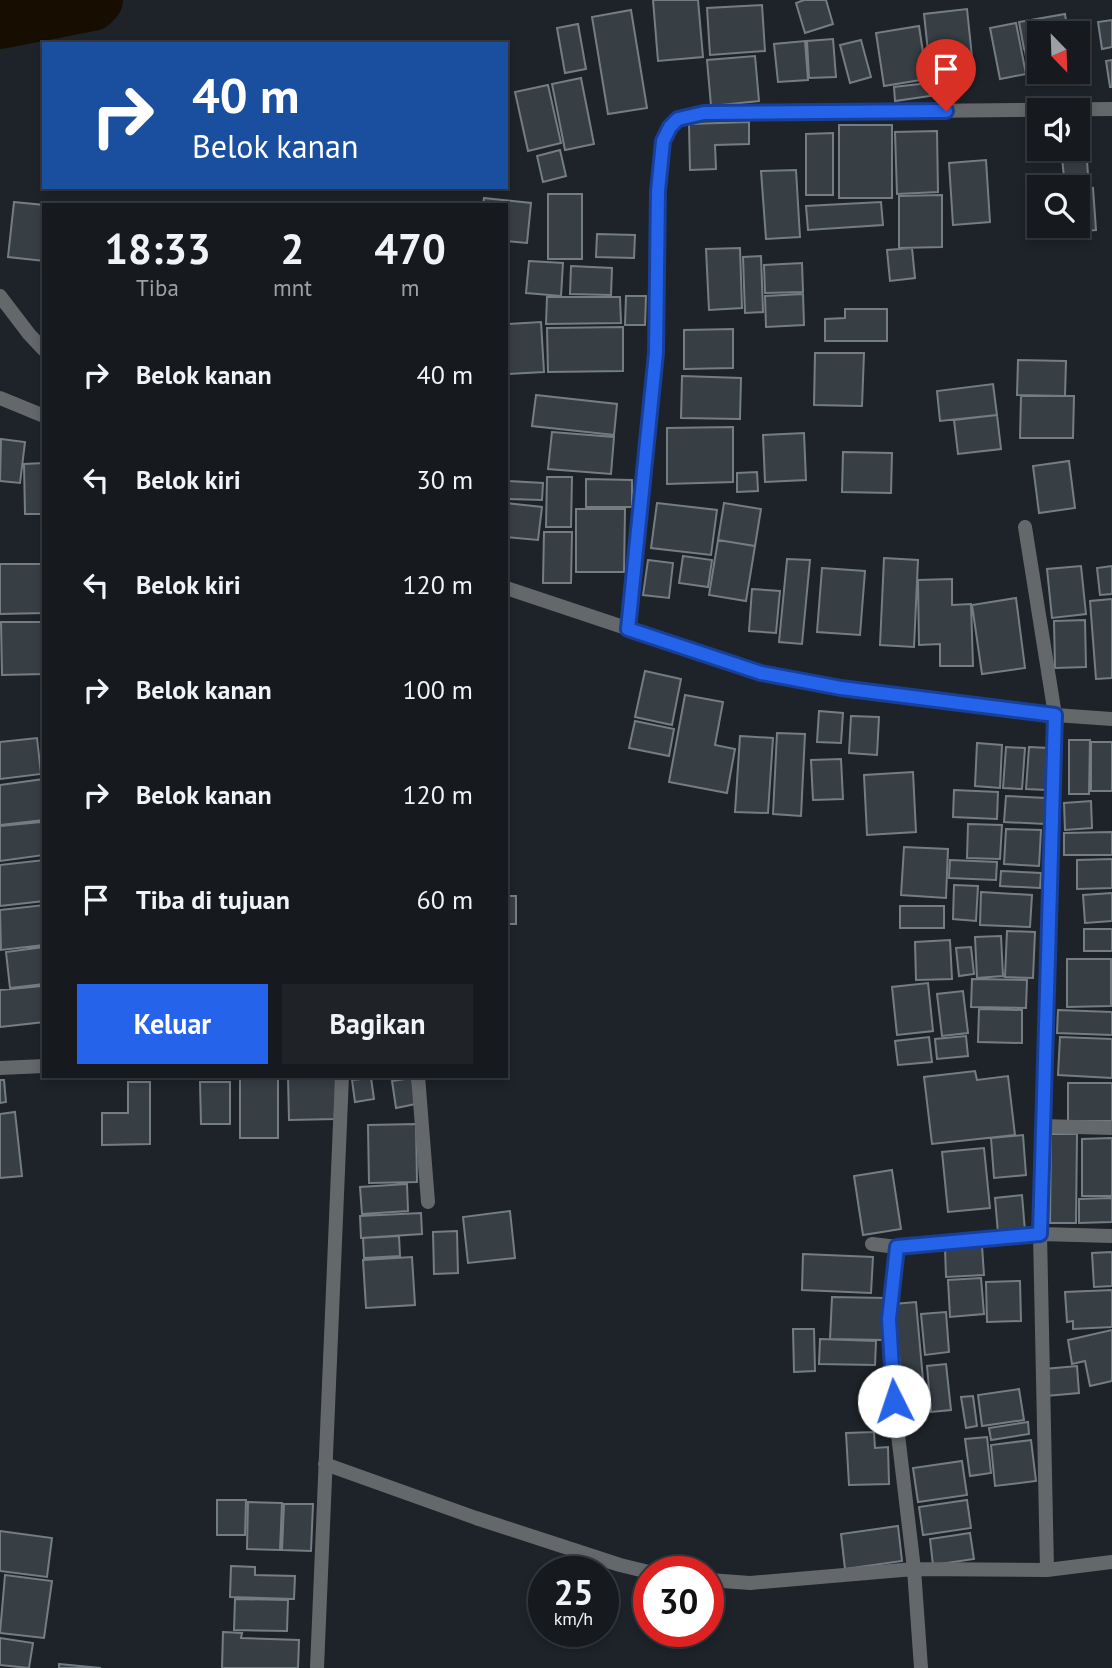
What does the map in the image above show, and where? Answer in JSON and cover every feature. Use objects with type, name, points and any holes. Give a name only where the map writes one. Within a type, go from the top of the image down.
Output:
[{"type":"street","points":[[628,629],[656,353],[658,191],[663,141],[670,127],[678,119],[704,113],[1112,109]]},
{"type":"street","points":[[0,296],[42,347]]},
{"type":"street","points":[[0,398],[42,415]]},
{"type":"street","points":[[1025,527],[1055,715],[1040,1234],[1047,1570]]},
{"type":"street","points":[[508,589],[761,673],[841,688],[1055,715],[1112,719]]},
{"type":"street","points":[[0,1068],[42,1066]]},
{"type":"street","points":[[317,1668],[342,1078]]},
{"type":"street","points":[[418,1078],[428,1202]]},
{"type":"street","points":[[1042,1126],[1112,1128]]},
{"type":"street","points":[[872,1244],[897,1247],[1040,1234],[1112,1236]]},
{"type":"street","points":[[897,1247],[889,1319],[894,1401],[914,1569],[921,1668]]},
{"type":"street","points":[[325,1464],[489,1522],[633,1568]]},
{"type":"street","points":[[724,1581],[750,1583],[914,1569],[1047,1570],[1112,1562]]},
{"type":"building","points":[[653,0],[698,0],[703,57],[658,61]]},
{"type":"building","points":[[804,0],[826,0],[833,24],[805,33],[796,3]]},
{"type":"building","points":[[762,5],[765,51],[710,55],[707,8]]},
{"type":"building","points":[[967,9],[974,76],[931,80],[924,14]]},
{"type":"building","points":[[631,10],[647,108],[608,114],[592,17]]},
{"type":"building","points":[[1065,14],[1066,21],[1027,21],[1027,48],[1024,49],[1019,22]]},
{"type":"building","points":[[1112,20],[1112,47],[1102,49],[1098,22]]},
{"type":"building","points":[[1016,23],[1026,74],[1000,79],[990,28]]},
{"type":"building","points":[[578,24],[586,69],[565,73],[557,28]]},
{"type":"building","points":[[919,26],[927,79],[884,86],[876,33]]},
{"type":"building","points":[[833,39],[836,77],[809,78],[807,41]]},
{"type":"building","points":[[861,40],[871,77],[850,83],[840,45]]},
{"type":"building","points":[[805,41],[808,80],[778,82],[774,44]]},
{"type":"building","points":[[755,56],[759,101],[711,106],[707,60]]},
{"type":"building","points":[[1112,60],[1112,87],[1110,87],[1106,61]]},
{"type":"building","points":[[581,78],[594,144],[565,150],[552,84]]},
{"type":"building","points":[[928,83],[930,96],[895,101],[894,87]]},
{"type":"building","points":[[548,85],[561,143],[528,151],[515,92]]},
{"type":"building","points":[[749,122],[749,144],[715,145],[716,169],[690,170],[689,124]]},
{"type":"building","points":[[839,125],[892,125],[892,198],[839,198]]},
{"type":"building","points":[[937,131],[938,192],[897,194],[895,132]]},
{"type":"building","points":[[833,133],[833,195],[806,195],[806,134]]},
{"type":"building","points":[[560,150],[566,176],[543,182],[537,156]]},
{"type":"building","points":[[986,160],[990,222],[953,225],[949,163]]},
{"type":"building","points":[[1062,161],[1087,161],[1088,175],[1064,175]]},
{"type":"building","points":[[796,170],[800,237],[766,239],[761,171]]},
{"type":"building","points":[[1090,188],[1093,188],[1096,230],[1090,230]]},
{"type":"building","points":[[548,194],[582,194],[582,259],[548,259]]},
{"type":"building","points":[[942,195],[942,247],[899,248],[899,196]]},
{"type":"building","points":[[484,198],[531,203],[527,243],[508,241],[508,203],[483,203]]},
{"type":"building","points":[[14,202],[42,205],[42,261],[8,257]]},
{"type":"building","points":[[881,202],[883,225],[808,230],[806,206]]},
{"type":"building","points":[[597,234],[635,235],[634,258],[596,257]]},
{"type":"building","points":[[740,248],[742,308],[709,310],[706,249]]},
{"type":"building","points":[[912,248],[915,278],[890,281],[887,250]]},
{"type":"building","points":[[761,256],[763,312],[745,313],[743,257]]},
{"type":"building","points":[[529,261],[563,263],[561,296],[526,293]]},
{"type":"building","points":[[802,263],[803,292],[765,293],[764,265]]},
{"type":"building","points":[[571,266],[612,268],[611,295],[570,294]]},
{"type":"building","points":[[803,294],[804,325],[766,327],[765,296]]},
{"type":"building","points":[[626,296],[646,296],[645,325],[625,325]]},
{"type":"building","points":[[547,297],[620,297],[621,323],[546,324]]},
{"type":"building","points":[[845,309],[887,309],[887,341],[825,341],[825,319],[845,318]]},
{"type":"building","points":[[541,322],[544,372],[508,374],[508,324]]},
{"type":"building","points":[[623,327],[623,371],[548,372],[547,328]]},
{"type":"building","points":[[733,329],[733,368],[684,369],[684,330]]},
{"type":"building","points":[[815,353],[864,353],[862,406],[814,405]]},
{"type":"building","points":[[1018,360],[1066,361],[1065,396],[1017,395]]},
{"type":"building","points":[[682,376],[741,378],[740,419],[681,418]]},
{"type":"building","points":[[993,384],[997,415],[940,421],[937,391]]},
{"type":"building","points":[[536,395],[617,404],[614,435],[532,426]]},
{"type":"building","points":[[1021,396],[1074,396],[1073,438],[1020,438]]},
{"type":"building","points":[[997,415],[1001,449],[958,454],[954,420]]},
{"type":"building","points":[[733,427],[733,482],[667,484],[667,428]]},
{"type":"building","points":[[552,432],[614,437],[611,474],[548,469]]},
{"type":"building","points":[[804,433],[806,480],[765,482],[763,435]]},
{"type":"building","points":[[1,439],[25,442],[20,483],[0,481]]},
{"type":"building","points":[[843,452],[892,453],[891,493],[842,492]]},
{"type":"building","points":[[508,457],[509,481],[543,483],[542,500],[508,499]]},
{"type":"building","points":[[1069,461],[1075,508],[1039,513],[1033,466]]},
{"type":"building","points":[[42,463],[42,514],[25,514],[24,464]]},
{"type":"building","points":[[757,472],[758,491],[737,492],[737,473]]},
{"type":"building","points":[[547,477],[572,477],[571,527],[546,527]]},
{"type":"building","points":[[586,479],[632,480],[632,507],[586,507]]},
{"type":"building","points":[[508,503],[542,507],[538,540],[508,537]]},
{"type":"building","points":[[657,503],[717,510],[711,555],[651,548]]},
{"type":"building","points":[[724,503],[761,509],[755,546],[718,540]]},
{"type":"building","points":[[576,509],[625,509],[624,572],[576,572]]},
{"type":"building","points":[[544,532],[572,532],[571,583],[543,583]]},
{"type":"building","points":[[718,540],[755,546],[746,601],[709,595]]},
{"type":"building","points":[[683,556],[712,560],[708,587],[679,583]]},
{"type":"building","points":[[884,558],[918,560],[914,647],[880,645]]},
{"type":"building","points":[[787,559],[810,560],[802,644],[779,642]]},
{"type":"building","points":[[648,560],[673,563],[669,598],[643,595]]},
{"type":"building","points":[[0,564],[42,564],[42,613],[0,614]]},
{"type":"building","points":[[1081,566],[1086,614],[1052,618],[1047,569]]},
{"type":"building","points":[[1112,566],[1112,594],[1100,595],[1097,568]]},
{"type":"building","points":[[822,568],[865,571],[860,635],[817,632]]},
{"type":"building","points":[[952,579],[952,605],[971,604],[973,666],[940,666],[940,644],[919,645],[918,580]]},
{"type":"building","points":[[752,589],[780,591],[776,633],[749,631]]},
{"type":"building","points":[[1016,598],[1025,668],[982,674],[972,605]]},
{"type":"building","points":[[1112,599],[1112,678],[1096,679],[1090,601]]},
{"type":"building","points":[[1085,620],[1086,667],[1055,668],[1054,621]]},
{"type":"building","points":[[1,622],[42,622],[42,674],[2,675]]},
{"type":"building","points":[[645,671],[681,679],[672,725],[635,717]]},
{"type":"building","points":[[685,695],[723,702],[715,745],[735,749],[727,793],[669,782]]},
{"type":"building","points":[[819,711],[843,713],[841,743],[817,742]]},
{"type":"building","points":[[851,716],[879,717],[877,755],[849,753]]},
{"type":"building","points":[[635,721],[674,729],[669,756],[629,748]]},
{"type":"building","points":[[777,733],[805,734],[801,816],[773,814]]},
{"type":"building","points":[[740,736],[773,738],[768,813],[735,812]]},
{"type":"building","points":[[37,738],[41,774],[0,779],[0,742]]},
{"type":"building","points":[[1069,740],[1090,740],[1089,794],[1069,794]]},
{"type":"building","points":[[1091,742],[1112,742],[1112,791],[1091,791]]},
{"type":"building","points":[[977,743],[1002,745],[1000,788],[975,786]]},
{"type":"building","points":[[1006,747],[1025,748],[1022,789],[1003,788]]},
{"type":"building","points":[[1029,747],[1049,748],[1047,790],[1026,789]]},
{"type":"building","points":[[841,759],[843,799],[813,800],[811,760]]},
{"type":"building","points":[[913,772],[916,832],[867,835],[864,775]]},
{"type":"building","points":[[42,779],[42,820],[0,825],[0,785]]},
{"type":"building","points":[[954,790],[998,792],[997,819],[953,817]]},
{"type":"building","points":[[1006,796],[1046,798],[1045,824],[1004,822]]},
{"type":"building","points":[[1091,801],[1092,828],[1065,830],[1064,803]]},
{"type":"building","points":[[41,822],[42,855],[0,861],[0,826]]},
{"type":"building","points":[[968,824],[1002,825],[1000,859],[967,858]]},
{"type":"building","points":[[1006,829],[1041,830],[1039,866],[1004,864]]},
{"type":"building","points":[[1112,832],[1112,855],[1064,855],[1064,833]]},
{"type":"building","points":[[904,847],[948,849],[946,898],[901,895]]},
{"type":"building","points":[[1112,859],[1112,888],[1077,889],[1077,860]]},
{"type":"building","points":[[42,860],[42,901],[0,906],[0,865]]},
{"type":"building","points":[[950,860],[997,862],[996,880],[949,878]]},
{"type":"building","points":[[1001,871],[1041,873],[1040,888],[1000,886]]},
{"type":"building","points":[[954,885],[978,886],[976,921],[953,919]]},
{"type":"building","points":[[981,892],[1032,895],[1030,927],[980,925]]},
{"type":"building","points":[[1112,893],[1112,921],[1085,923],[1083,895]]},
{"type":"building","points":[[508,896],[516,896],[516,924],[508,924]]},
{"type":"building","points":[[42,905],[42,945],[1,950],[0,910]]},
{"type":"building","points":[[900,906],[944,906],[944,928],[900,928]]},
{"type":"building","points":[[1084,929],[1112,929],[1112,951],[1084,951]]},
{"type":"building","points":[[1007,931],[1035,932],[1033,978],[1005,977]]},
{"type":"building","points":[[1001,936],[1003,976],[977,978],[975,937]]},
{"type":"building","points":[[950,940],[952,979],[916,980],[915,942]]},
{"type":"building","points":[[42,947],[42,984],[10,988],[6,952]]},
{"type":"building","points":[[971,947],[974,974],[959,976],[956,948]]},
{"type":"building","points":[[1067,959],[1111,959],[1111,1006],[1067,1007]]},
{"type":"building","points":[[972,979],[1027,980],[1026,1008],[971,1007]]},
{"type":"building","points":[[928,983],[933,1031],[897,1035],[892,987]]},
{"type":"building","points":[[42,986],[42,1022],[0,1027],[0,990]]},
{"type":"building","points":[[963,991],[968,1033],[942,1036],[937,994]]},
{"type":"building","points":[[979,1009],[1022,1010],[1022,1043],[978,1042]]},
{"type":"building","points":[[1058,1010],[1112,1012],[1112,1035],[1057,1033]]},
{"type":"building","points":[[966,1036],[968,1056],[937,1059],[935,1039]]},
{"type":"building","points":[[929,1037],[932,1062],[898,1065],[895,1041]]},
{"type":"building","points":[[1060,1037],[1112,1039],[1112,1078],[1058,1075]]},
{"type":"building","points":[[975,1071],[977,1080],[1008,1076],[1015,1135],[932,1144],[924,1077]]},
{"type":"building","points":[[240,1078],[278,1078],[278,1138],[240,1138]]},
{"type":"building","points":[[288,1078],[336,1078],[336,1119],[289,1120]]},
{"type":"building","points":[[371,1078],[374,1099],[355,1102],[352,1080]]},
{"type":"building","points":[[412,1078],[416,1104],[396,1108],[392,1081]]},
{"type":"building","points":[[0,1080],[4,1080],[6,1102],[0,1103]]},
{"type":"building","points":[[128,1082],[150,1082],[150,1144],[102,1145],[102,1113],[128,1113]]},
{"type":"building","points":[[200,1082],[230,1082],[230,1124],[201,1124]]},
{"type":"building","points":[[1068,1083],[1112,1083],[1112,1121],[1068,1121]]},
{"type":"building","points":[[15,1112],[22,1176],[0,1178],[0,1114]]},
{"type":"building","points":[[416,1124],[417,1182],[369,1183],[368,1125]]},
{"type":"building","points":[[1051,1134],[1077,1134],[1076,1223],[1050,1223]]},
{"type":"building","points":[[1023,1135],[1026,1175],[994,1178],[991,1138]]},
{"type":"building","points":[[1112,1138],[1112,1196],[1082,1196],[1082,1139]]},
{"type":"building","points":[[984,1148],[990,1208],[948,1212],[942,1152]]},
{"type":"building","points":[[892,1170],[901,1229],[863,1235],[854,1176]]},
{"type":"building","points":[[407,1184],[408,1211],[362,1214],[360,1187]]},
{"type":"building","points":[[1022,1195],[1025,1231],[998,1233],[995,1198]]},
{"type":"building","points":[[1112,1198],[1112,1222],[1079,1223],[1079,1199]]},
{"type":"building","points":[[510,1211],[515,1258],[468,1263],[463,1217]]},
{"type":"building","points":[[421,1213],[422,1234],[361,1238],[360,1216]]},
{"type":"building","points":[[457,1231],[458,1273],[434,1274],[433,1232]]},
{"type":"building","points":[[399,1236],[400,1256],[364,1258],[363,1238]]},
{"type":"building","points":[[982,1246],[984,1275],[946,1277],[945,1248]]},
{"type":"building","points":[[1112,1252],[1112,1286],[1094,1287],[1092,1253]]},
{"type":"building","points":[[803,1254],[873,1257],[871,1293],[802,1290]]},
{"type":"building","points":[[412,1257],[415,1305],[366,1308],[363,1260]]},
{"type":"building","points":[[981,1278],[984,1314],[950,1317],[948,1280]]},
{"type":"building","points":[[1020,1281],[1021,1321],[987,1322],[986,1282]]},
{"type":"building","points":[[1112,1290],[1112,1327],[1073,1329],[1073,1321],[1067,1322],[1065,1292]]},
{"type":"building","points":[[832,1297],[886,1298],[885,1340],[830,1339]]},
{"type":"building","points":[[916,1302],[926,1413],[905,1415],[894,1304]]},
{"type":"building","points":[[946,1312],[949,1352],[925,1355],[921,1314]]},
{"type":"building","points":[[793,1329],[814,1329],[815,1371],[794,1372]]},
{"type":"building","points":[[1112,1330],[1112,1381],[1090,1386],[1085,1361],[1072,1364],[1068,1340]]},
{"type":"building","points":[[820,1339],[876,1341],[875,1365],[819,1364]]},
{"type":"building","points":[[946,1364],[951,1410],[931,1412],[927,1366]]},
{"type":"building","points":[[1077,1366],[1079,1393],[1046,1396],[1044,1369]]},
{"type":"building","points":[[1019,1389],[1024,1420],[982,1426],[978,1395]]},
{"type":"building","points":[[973,1396],[977,1426],[966,1428],[961,1397]]},
{"type":"building","points":[[1028,1422],[1029,1434],[991,1440],[989,1428]]},
{"type":"building","points":[[874,1432],[875,1448],[888,1447],[889,1484],[849,1485],[846,1433]]},
{"type":"building","points":[[987,1437],[991,1473],[970,1476],[965,1439]]},
{"type":"building","points":[[1031,1440],[1036,1481],[995,1486],[991,1445]]},
{"type":"building","points":[[962,1461],[967,1495],[918,1502],[913,1468]]},
{"type":"building","points":[[217,1500],[246,1500],[245,1535],[217,1535]]},
{"type":"building","points":[[967,1500],[971,1528],[923,1535],[919,1507]]},
{"type":"building","points":[[248,1502],[282,1503],[280,1550],[247,1549]]},
{"type":"building","points":[[284,1504],[313,1504],[311,1551],[282,1550]]},
{"type":"building","points":[[898,1526],[902,1561],[845,1569],[841,1534]]},
{"type":"building","points":[[0,1531],[52,1538],[47,1577],[0,1571]]},
{"type":"building","points":[[970,1533],[974,1559],[933,1565],[930,1539]]},
{"type":"building","points":[[231,1566],[255,1567],[255,1575],[295,1576],[294,1599],[230,1597]]},
{"type":"building","points":[[5,1575],[52,1581],[44,1638],[0,1633]]},
{"type":"building","points":[[235,1599],[288,1600],[287,1631],[234,1630]]},
{"type":"building","points":[[223,1632],[242,1633],[241,1638],[299,1640],[298,1668],[222,1668]]},
{"type":"building","points":[[0,1638],[33,1643],[29,1668],[0,1665]]},
{"type":"building","points":[[59,1664],[101,1668],[59,1668]]},
{"type":"waterway","points":[[0,23],[92,5],[97,0]]},
{"type":"route","points":[[894,1401],[889,1319],[897,1247],[1040,1234],[1055,715],[841,688],[761,673],[628,629],[656,353],[658,191],[663,141],[670,127],[678,119],[704,113],[946,111]]}]
